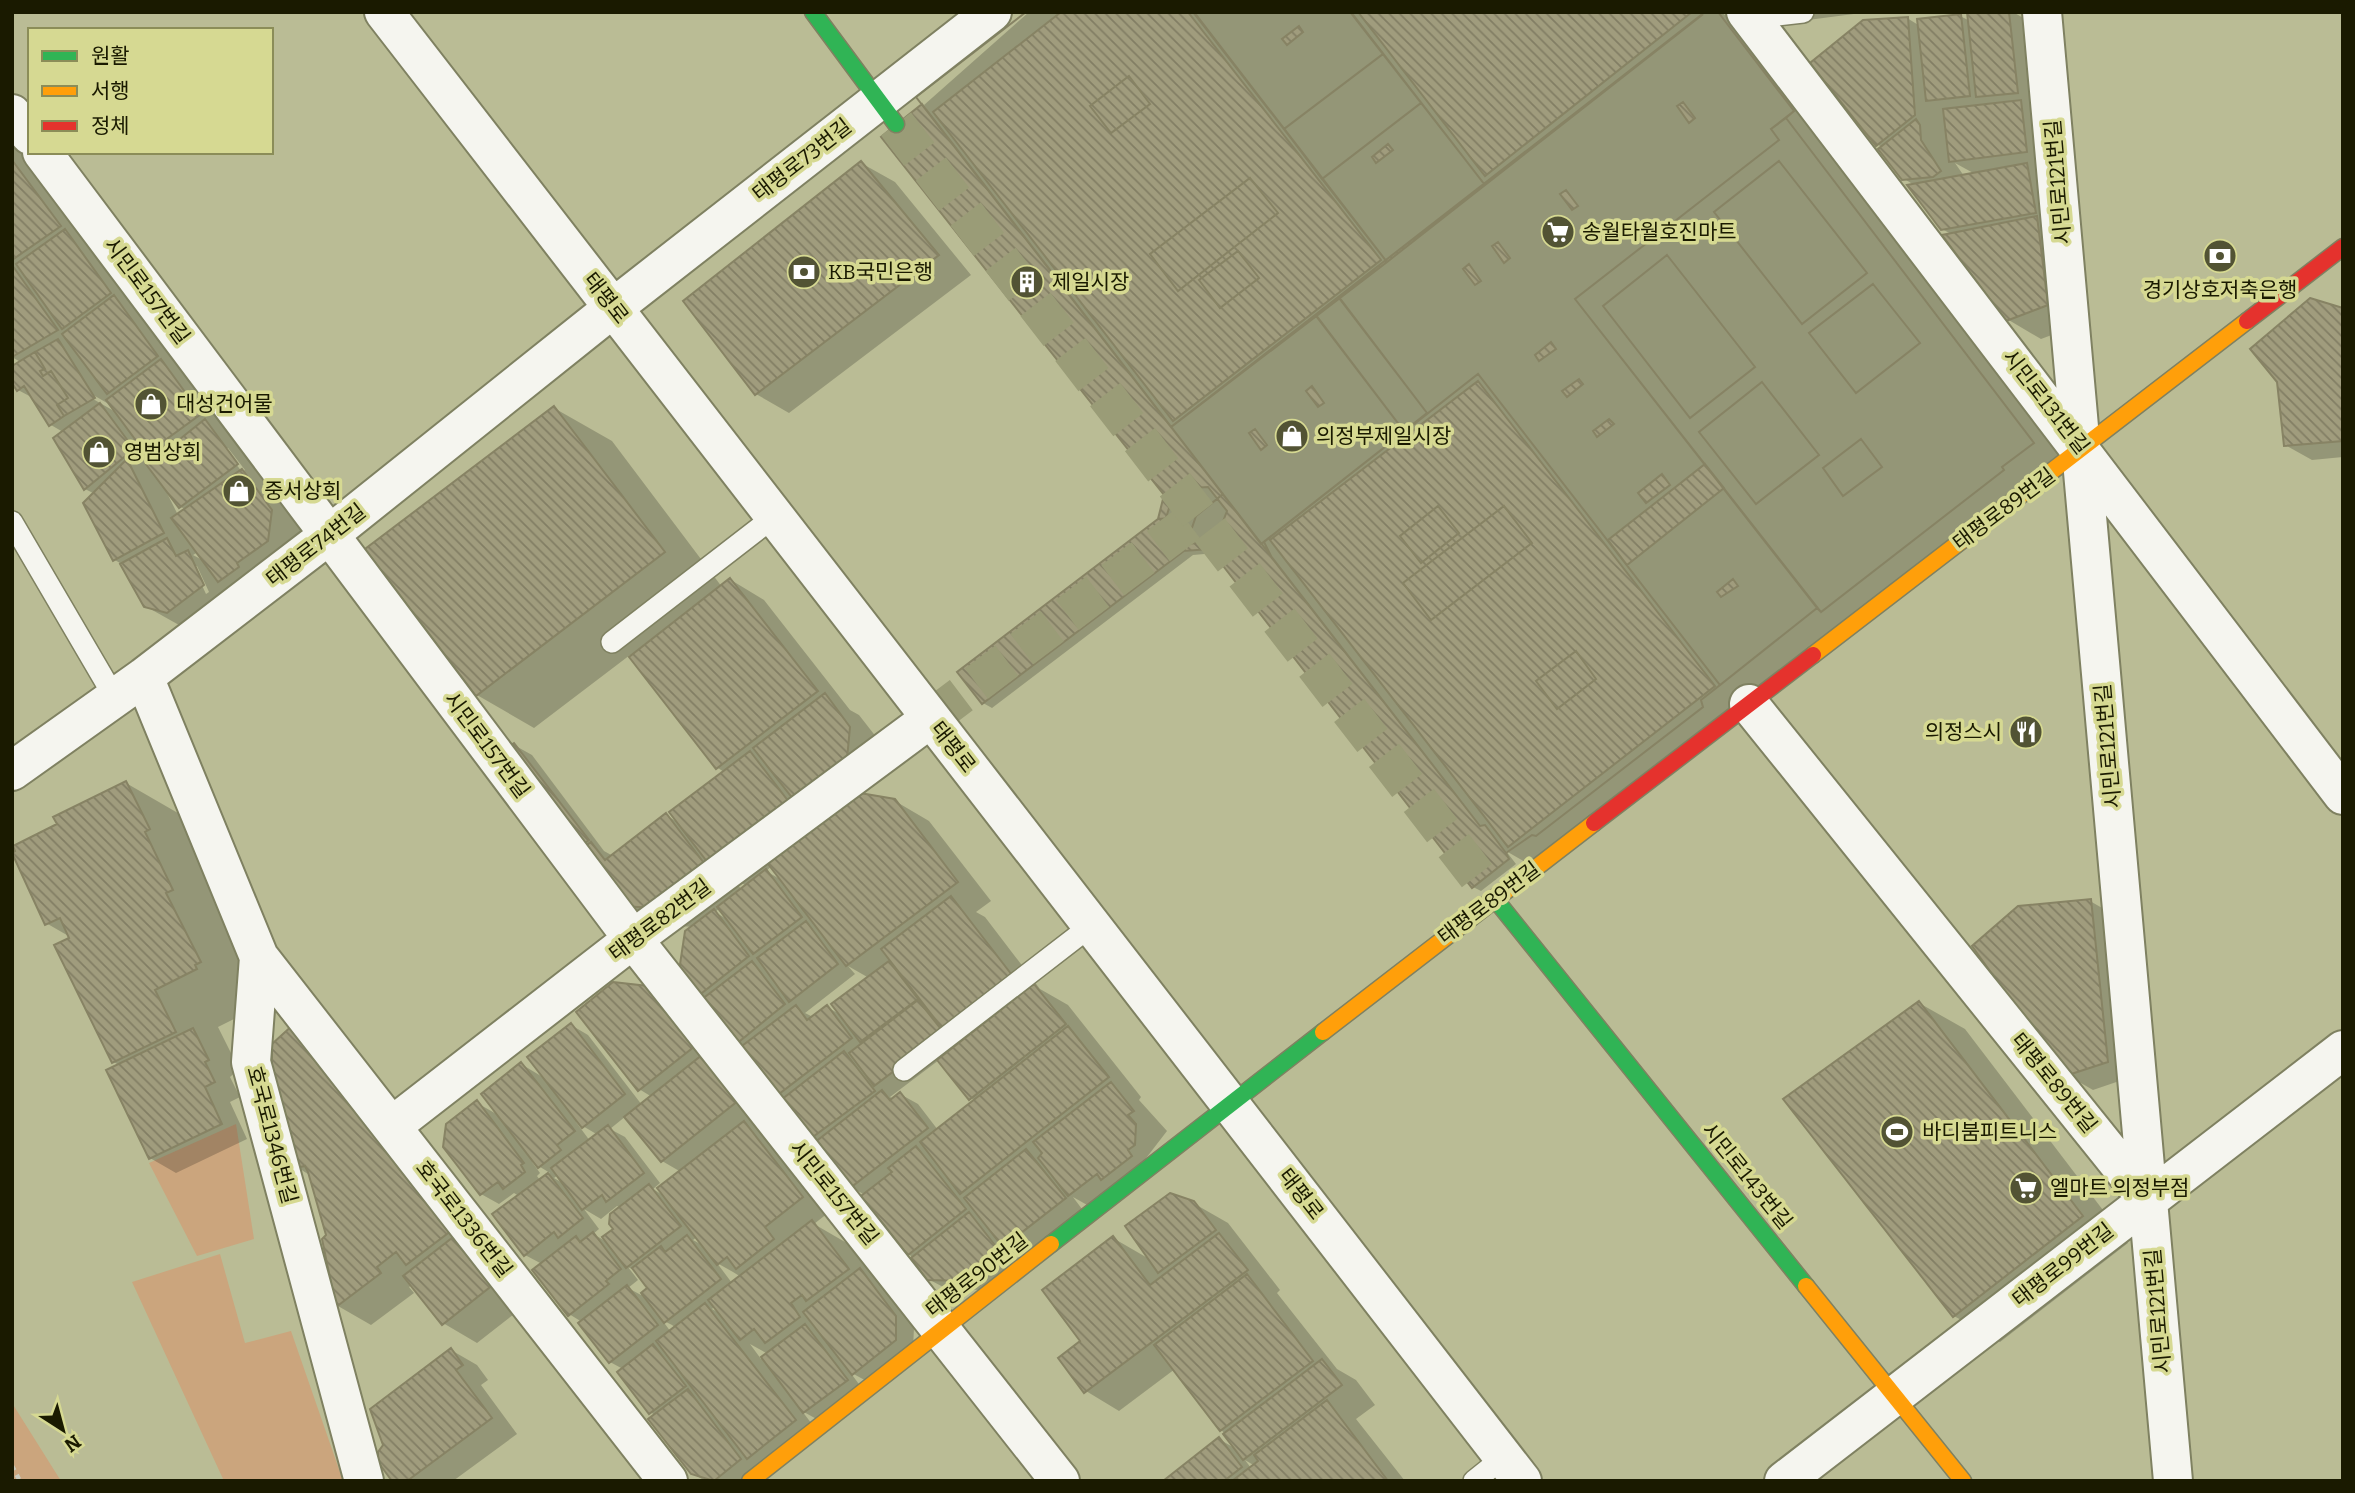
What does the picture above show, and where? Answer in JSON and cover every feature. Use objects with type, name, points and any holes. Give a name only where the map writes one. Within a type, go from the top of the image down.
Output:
[{"type":"street","name":"태평로","points":[[384,12],[1513,1469]]},
{"type":"street","points":[[813,12],[887,112]]},
{"type":"street","name":"태평로73번길","points":[[613,308],[887,112],[992,12]]},
{"type":"street","name":"시민로121번길","points":[[2042,12],[2173,1481]]},
{"type":"street","name":"시민로131번길","points":[[1748,15],[2082,449],[2343,795]]},
{"type":"street","points":[[12,114],[28,133]]},
{"type":"street","name":"시민로157번길","points":[[43,154],[633,939],[1060,1481]]},
{"type":"street","name":"태평로89번길","points":[[1230,1103],[2343,247]]},
{"type":"street","name":"태평로74번길","points":[[17,763],[130,688],[329,535],[613,308]]},
{"type":"street","name":"호국로1346번길","points":[[130,688],[259,957],[251,1062],[365,1481]]},
{"type":"street","name":"태평로89번길","points":[[1749,704],[2148,1200]]},
{"type":"street","name":"태평로82번길","points":[[391,1126],[633,939],[931,718]]},
{"type":"street","name":"시민로143번길","points":[[1496,899],[1896,1394],[1963,1481]]},
{"type":"street","name":"호국로1336번길","points":[[259,957],[668,1481]]},
{"type":"street","name":"태평로99번길","points":[[1784,1481],[2343,1049]]},
{"type":"street","name":"태평로90번길","points":[[750,1481],[1230,1103]]},
{"type":"lane","points":[[1748,15],[1803,12]]},
{"type":"lane","points":[[612,642],[775,516]]},
{"type":"lane","name":"호국로1346번길","points":[[12,522],[130,688]]},
{"type":"lane","points":[[904,1070],[1092,925]]},
{"type":"lane","points":[[1474,1481],[1513,1469]]},
{"type":"path","points":[[12,1466],[20,1481]]},
{"type":"shaded area","points":[[236,1124],[254,1239],[197,1256],[149,1163]]},
{"type":"shaded area","points":[[220,1254],[245,1343],[291,1331],[343,1481],[224,1481],[132,1282]]},
{"type":"shaded area","points":[[12,1403],[61,1481],[12,1481]]},
{"type":"building","points":[[1026,12],[1061,12],[933,112],[1173,421],[1381,260],[1188,12],[1193,12],[1387,262],[1171,427],[916,97]]},
{"type":"building","points":[[1026,12],[1194,12],[1387,262],[1171,427],[916,97]]},
{"type":"building","points":[[1193,12],[1350,12],[1485,185],[1387,262]]},
{"type":"building","points":[[1194,12],[1350,12],[1383,54],[1284,129]]},
{"type":"building","name":"의정부제일시장","points":[[1351,12],[1358,12],[1485,176],[1692,12],[1718,12],[1794,111],[1786,118],[2034,443],[2002,467],[2004,470],[1821,612],[1817,608],[1701,700],[1703,707],[1536,836],[1532,835],[1506,853],[1485,825],[1480,826],[1171,427],[1316,316],[1404,431],[1427,413],[1339,298],[1387,262],[1322,179],[1421,103],[1485,185]],"holes":[[[1779,161],[1867,273],[1802,324],[1714,212]],[[1667,255],[1755,367],[1690,418],[1603,306]],[[1873,284],[1920,343],[1856,393],[1809,333]],[[1478,381],[1715,686],[1508,847],[1270,540]],[[1762,382],[1819,455],[1756,504],[1699,432]],[[1861,439],[1882,467],[1843,496],[1823,468]]]},
{"type":"building","points":[[1351,12],[1700,12],[1702,15],[1485,185]]},
{"type":"building","name":"의정부제일시장","points":[[1705,12],[1718,12],[1794,111],[1771,129],[1779,140],[1575,299],[1817,608],[1720,685],[1478,374],[1261,544],[1171,427]]},
{"type":"building","points":[[1967,12],[2009,12],[2018,93],[1976,97]]},
{"type":"building","points":[[1961,14],[1970,96],[1926,101],[1917,19]]},
{"type":"building","points":[[1908,17],[1915,115],[1876,146],[1810,63],[1863,20]]},
{"type":"building","points":[[1299,26],[1303,32],[1287,45],[1282,39]]},
{"type":"building","points":[[1383,54],[1421,103],[1322,179],[1284,129]]},
{"type":"building","points":[[1129,76],[1150,104],[1111,133],[1090,106]]},
{"type":"building","points":[[1129,76],[1150,104],[1111,133],[1090,106]]},
{"type":"building","points":[[2021,100],[2027,152],[1949,162],[1943,109]]},
{"type":"building","points":[[1683,102],[1695,118],[1689,123],[1677,106]]},
{"type":"building","name":"제일시장","points":[[922,104],[1223,494],[1196,516],[1158,519],[1164,495],[881,137]]},
{"type":"building","points":[[1786,118],[2034,443],[2002,467],[2004,470],[1821,612],[1575,299],[1779,140],[1771,129]]},
{"type":"building","points":[[1916,119],[1920,125],[1921,140],[1941,171],[1933,177],[1902,180],[1878,149]]},
{"type":"building","points":[[1388,144],[1393,150],[1376,163],[1372,157]]},
{"type":"building","points":[[12,160],[61,226],[12,260]]},
{"type":"building","points":[[861,161],[939,255],[755,395],[683,301]]},
{"type":"building","points":[[1779,161],[1867,273],[1802,324],[1714,212]]},
{"type":"building","points":[[2027,163],[2036,213],[1941,230],[1907,185]]},
{"type":"building","points":[[1250,178],[1278,213],[1178,291],[1150,254]]},
{"type":"building","points":[[1250,178],[1278,213],[1178,291],[1150,254]]},
{"type":"building","points":[[1566,190],[1578,206],[1572,210],[1560,194]]},
{"type":"building","points":[[2037,216],[2048,305],[2006,321],[1942,235]]},
{"type":"building","points":[[65,229],[111,293],[62,329],[16,264]]},
{"type":"building","points":[[1498,242],[1510,258],[1504,263],[1492,246]]},
{"type":"building","points":[[1238,251],[1259,278],[1220,308],[1199,280]]},
{"type":"building","points":[[1238,251],[1259,278],[1220,308],[1199,280]]},
{"type":"building","points":[[1667,255],[1755,367],[1690,418],[1603,306]]},
{"type":"building","points":[[1469,264],[1481,281],[1475,285],[1463,269]]},
{"type":"building","points":[[12,265],[58,330],[12,357]]},
{"type":"building","points":[[1873,284],[1920,343],[1856,393],[1809,333]]},
{"type":"building","points":[[114,295],[158,356],[107,394],[62,334]]},
{"type":"building","points":[[1339,297],[1427,413],[1404,431],[1316,315]]},
{"type":"building","points":[[2310,298],[2343,308],[2343,441],[2284,446],[2277,382],[2250,349]]},
{"type":"building","points":[[58,339],[95,398],[64,416],[57,405],[68,398],[51,371],[43,376],[40,371],[45,369],[35,352]]},
{"type":"building","points":[[1551,342],[1556,349],[1539,361],[1535,355]]},
{"type":"building","points":[[35,352],[45,369],[40,371],[43,376],[51,371],[68,398],[57,405],[64,416],[49,426],[24,386],[17,391],[12,383],[12,366]]},
{"type":"building","points":[[161,359],[201,414],[146,454],[106,400]]},
{"type":"building","points":[[1478,374],[1720,685],[1701,700],[1703,707],[1536,836],[1532,835],[1506,853],[1485,825],[1480,826],[1272,558],[1264,542]]},
{"type":"building","points":[[1579,379],[1583,384],[1567,397],[1562,391]]},
{"type":"building","points":[[1762,382],[1819,455],[1756,504],[1699,432]]},
{"type":"building","points":[[1312,386],[1324,403],[1318,407],[1306,391]]},
{"type":"building","points":[[100,403],[134,449],[84,490],[53,438]]},
{"type":"building","points":[[554,406],[665,552],[476,696],[365,549]]},
{"type":"building","points":[[205,419],[238,464],[179,508],[145,463],[172,440],[175,443]]},
{"type":"building","points":[[1609,419],[1614,424],[1597,437],[1593,431]]},
{"type":"building","points":[[1255,429],[1267,445],[1261,450],[1249,433]]},
{"type":"building","points":[[1861,439],[1882,467],[1843,496],[1823,468]]},
{"type":"building","points":[[127,459],[164,533],[113,561],[83,503]]},
{"type":"building","points":[[1705,464],[1724,488],[1627,565],[1608,540]]},
{"type":"building","points":[[242,469],[272,510],[268,541],[237,563],[239,567],[218,582],[171,518]]},
{"type":"building","points":[[1662,474],[1670,485],[1646,503],[1638,493]]},
{"type":"building","points":[[1208,487],[1227,511],[1215,542],[1183,544],[1165,521],[1175,489]]},
{"type":"building","points":[[1223,494],[1261,544],[1264,542],[1272,558],[1480,826],[1485,825],[1506,853],[1509,859],[1472,888],[1210,549],[1184,551],[1196,516]]},
{"type":"building","name":"의정부제일시장","points":[[1438,506],[1459,533],[1421,563],[1400,536]]},
{"type":"building","name":"의정부제일시장","points":[[1438,506],[1459,533],[1421,563],[1400,536]]},
{"type":"building","points":[[1504,506],[1532,543],[1431,620],[1403,583]]},
{"type":"building","points":[[1504,506],[1532,543],[1431,620],[1403,583]]},
{"type":"building","points":[[1196,516],[1184,551],[982,704],[957,672],[1158,519]]},
{"type":"building","points":[[167,538],[176,556],[188,550],[204,585],[167,613],[144,607],[120,564]]},
{"type":"building","points":[[730,578],[818,691],[716,769],[629,657]]},
{"type":"building","points":[[1733,579],[1738,586],[1721,597],[1717,592]]},
{"type":"building","points":[[1576,651],[1596,679],[1557,709],[1536,681]]},
{"type":"building","points":[[1576,651],[1596,679],[1557,709],[1536,681]]},
{"type":"building","points":[[825,693],[850,727],[847,759],[794,800],[753,748]]},
{"type":"building","points":[[514,743],[589,840],[574,850],[499,753]]},
{"type":"building","points":[[750,751],[792,806],[712,868],[669,812]]},
{"type":"building","points":[[126,781],[150,829],[145,832],[173,890],[166,893],[201,962],[195,965],[197,969],[155,990],[176,1032],[112,1063],[54,945],[69,938],[60,918],[45,925],[12,853],[15,851],[13,846],[57,824],[53,817]]},
{"type":"building","points":[[854,792],[895,799],[958,882],[846,966],[765,860]]},
{"type":"building","points":[[666,813],[710,871],[661,908],[616,906],[576,853],[591,842],[605,860]]},
{"type":"building","points":[[766,869],[802,917],[753,954],[717,907]]},
{"type":"building","points":[[951,896],[1015,979],[945,1032],[881,949]]},
{"type":"building","points":[[2091,899],[2108,1062],[2065,1076],[1972,946],[2018,906]]},
{"type":"building","points":[[714,909],[749,956],[698,996],[679,971],[685,931]]},
{"type":"building","points":[[806,921],[838,964],[789,1002],[757,958]]},
{"type":"building","points":[[752,961],[785,1004],[735,1045],[701,1000]]},
{"type":"building","points":[[889,961],[918,999],[860,1042],[831,1004]]},
{"type":"building","points":[[613,982],[648,986],[695,1046],[638,1091],[576,1012]]},
{"type":"building","points":[[1034,984],[1066,1024],[969,1100],[937,1060]]},
{"type":"building","points":[[918,1000],[944,1033],[874,1086],[849,1053]]},
{"type":"building","points":[[1919,1001],[2083,1216],[1953,1317],[1783,1099]]},
{"type":"building","points":[[796,1005],[807,1020],[827,1005],[852,1038],[775,1097],[738,1049]]},
{"type":"building","points":[[571,1023],[625,1094],[582,1128],[527,1057]]},
{"type":"building","points":[[294,1024],[460,1224],[406,1265],[396,1252],[377,1267],[381,1273],[336,1307],[322,1239],[326,1235],[308,1172],[305,1166],[295,1168],[272,1083],[272,1044]]},
{"type":"building","points":[[1068,1026],[1109,1077],[960,1194],[920,1142]]},
{"type":"building","points":[[193,1028],[209,1060],[205,1062],[215,1082],[205,1087],[222,1124],[149,1159],[106,1070]]},
{"type":"building","points":[[844,1051],[875,1091],[810,1139],[781,1100]]},
{"type":"building","points":[[702,1055],[739,1100],[661,1162],[624,1117]]},
{"type":"building","points":[[521,1062],[575,1131],[557,1145],[561,1150],[538,1168],[481,1094]]},
{"type":"building","points":[[1111,1082],[1134,1111],[1128,1115],[1136,1124],[1135,1145],[1128,1150],[1132,1156],[1101,1180],[1097,1174],[1068,1196],[1038,1158],[1042,1153],[1033,1142]]},
{"type":"building","points":[[882,1090],[890,1100],[900,1092],[928,1128],[850,1188],[814,1143]]},
{"type":"building","points":[[477,1100],[524,1163],[521,1165],[525,1172],[503,1189],[498,1182],[480,1195],[443,1147],[446,1124]]},
{"type":"building","points":[[744,1121],[803,1197],[765,1227],[774,1239],[736,1269],[727,1257],[717,1265],[657,1188]]},
{"type":"building","points":[[608,1125],[644,1173],[606,1202],[602,1195],[582,1210],[551,1168]]},
{"type":"building","points":[[916,1146],[966,1209],[908,1255],[861,1196],[892,1172],[888,1168]]},
{"type":"building","points":[[1026,1149],[1066,1198],[1003,1247],[964,1198]]},
{"type":"building","points":[[548,1173],[583,1218],[558,1238],[554,1232],[524,1256],[492,1214]]},
{"type":"building","points":[[649,1184],[681,1226],[626,1268],[602,1237],[613,1229],[609,1224],[610,1214]]},
{"type":"building","points":[[1170,1193],[1194,1201],[1216,1230],[1158,1273],[1125,1226]]},
{"type":"building","points":[[969,1212],[1001,1253],[966,1281],[927,1280],[911,1258]]},
{"type":"building","points":[[812,1220],[849,1269],[806,1301],[802,1295],[791,1303],[800,1317],[765,1343],[754,1329],[740,1340],[708,1300]]},
{"type":"building","points":[[461,1231],[499,1280],[442,1325],[403,1276]]},
{"type":"building","points":[[593,1232],[621,1269],[606,1281],[609,1284],[568,1316],[532,1270],[576,1236],[580,1242]]},
{"type":"building","points":[[1219,1233],[1248,1270],[1084,1393],[1058,1358],[1080,1341],[1042,1290],[1113,1236],[1150,1285]]},
{"type":"building","points":[[687,1235],[721,1279],[664,1323],[641,1293],[647,1288],[632,1268],[661,1246],[665,1252]]},
{"type":"building","points":[[860,1268],[896,1316],[896,1340],[852,1375],[803,1312]]},
{"type":"building","points":[[1247,1274],[1313,1361],[1220,1431],[1154,1345]]},
{"type":"building","points":[[627,1285],[658,1325],[609,1363],[578,1323]]},
{"type":"building","points":[[705,1303],[796,1420],[747,1459],[656,1341]]},
{"type":"building","points":[[805,1324],[848,1380],[803,1413],[761,1357]]},
{"type":"building","points":[[653,1344],[686,1386],[649,1414],[617,1372]]},
{"type":"building","points":[[451,1348],[463,1365],[456,1370],[492,1418],[407,1481],[392,1481],[378,1462],[378,1452],[383,1445],[370,1409]]},
{"type":"building","points":[[1322,1359],[1342,1385],[1243,1460],[1223,1434]]},
{"type":"building","points":[[688,1389],[741,1459],[714,1481],[691,1474],[648,1419]]},
{"type":"building","points":[[1327,1400],[1388,1481],[1232,1481],[1258,1461],[1254,1455]]},
{"type":"building","points":[[1219,1437],[1242,1467],[1224,1481],[1163,1481]]},
{"type":"tunnel","points":[[896,124],[1495,899]]},
{"type":"tunnel","points":[[931,718],[1198,516]]},
{"type":"traffic: fast","points":[[813,12],[896,124]]},
{"type":"traffic: fast","points":[[1495,899],[1806,1286]]},
{"type":"traffic: fast","points":[[1051,1244],[1323,1032]]},
{"type":"traffic: slow","points":[[1813,655],[2247,321]]},
{"type":"traffic: slow","points":[[1323,1032],[1594,823]]},
{"type":"traffic: slow","points":[[750,1481],[1051,1244]]},
{"type":"traffic: slow","points":[[1806,1286],[1963,1481]]},
{"type":"traffic: jam","points":[[2247,321],[2343,247]]},
{"type":"traffic: jam","points":[[1594,823],[1813,655]]},
{"type":"place","name":"송월타월호진마트","points":[[1558,232]]},
{"type":"place","name":"경기상호저축은행","points":[[2220,256]]},
{"type":"place","name":"KB국민은행","points":[[804,272]]},
{"type":"place","name":"제일시장","points":[[1027,282]]},
{"type":"place","name":"대성건어물","points":[[151,404]]},
{"type":"place","name":"의정부제일시장","points":[[1292,436]]},
{"type":"place","name":"영범상회","points":[[99,452]]},
{"type":"place","name":"중서상회","points":[[239,491]]},
{"type":"place","name":"의정스시","points":[[2026,732]]},
{"type":"place","name":"바디붐피트니스","points":[[1897,1132]]},
{"type":"place","name":"엘마트 의정부점","points":[[2026,1188]]}]
